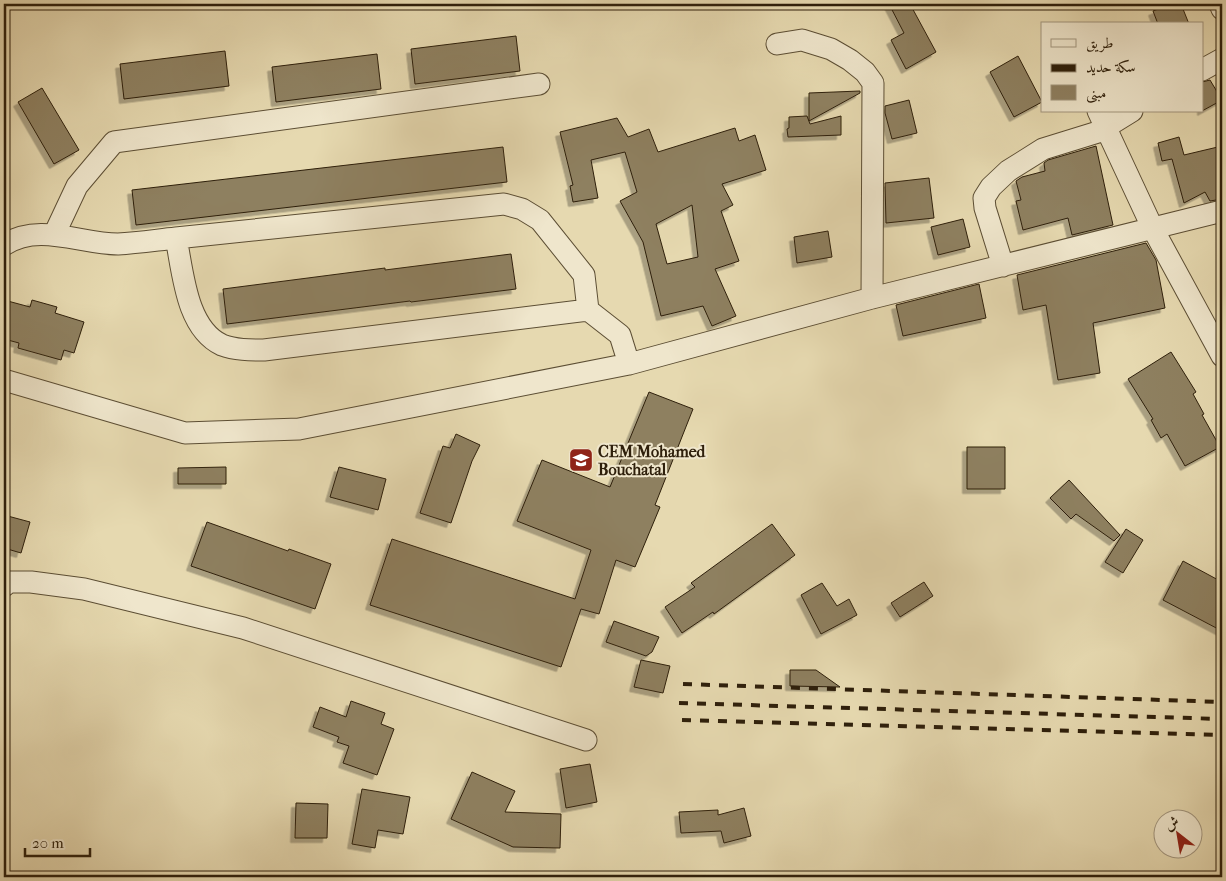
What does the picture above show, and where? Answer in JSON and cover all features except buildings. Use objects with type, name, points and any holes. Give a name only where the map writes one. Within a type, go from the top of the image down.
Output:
[{"type":"street","points":[[1220,4],[1222,9]]},
{"type":"street","points":[[777,44],[802,40],[831,49],[850,60],[865,72],[873,83],[872,298]]},
{"type":"street","points":[[1204,69],[1222,59]]},
{"type":"street","points":[[54,235],[77,186],[114,142],[539,84]]},
{"type":"street","points":[[1101,119],[1128,112]]},
{"type":"street","points":[[1003,266],[984,208],[984,198],[991,187],[1008,171],[1043,149],[1098,132],[1101,119]]},
{"type":"street","points":[[1101,119],[1153,229],[1222,356]]},
{"type":"street","points":[[4,245],[27,236],[41,234],[117,244],[504,204],[522,209],[540,220],[584,275],[588,310]]},
{"type":"street","points":[[4,380],[185,433],[299,428],[629,364],[872,298],[1222,211]]},
{"type":"street","points":[[176,238],[188,298],[194,317],[210,337],[222,344],[240,349],[264,350],[588,310],[620,335],[629,364]]},
{"type":"street","points":[[4,586],[10,582],[31,582],[84,589],[243,628],[586,740]]},
{"type":"railway","points":[[683,684],[1222,702]]},
{"type":"railway","points":[[679,703],[1222,719]]},
{"type":"railway","points":[[682,720],[1222,735]]},
{"type":"place","name":"CEM Mohamed Bouchatal","points":[[581,460]]}]
